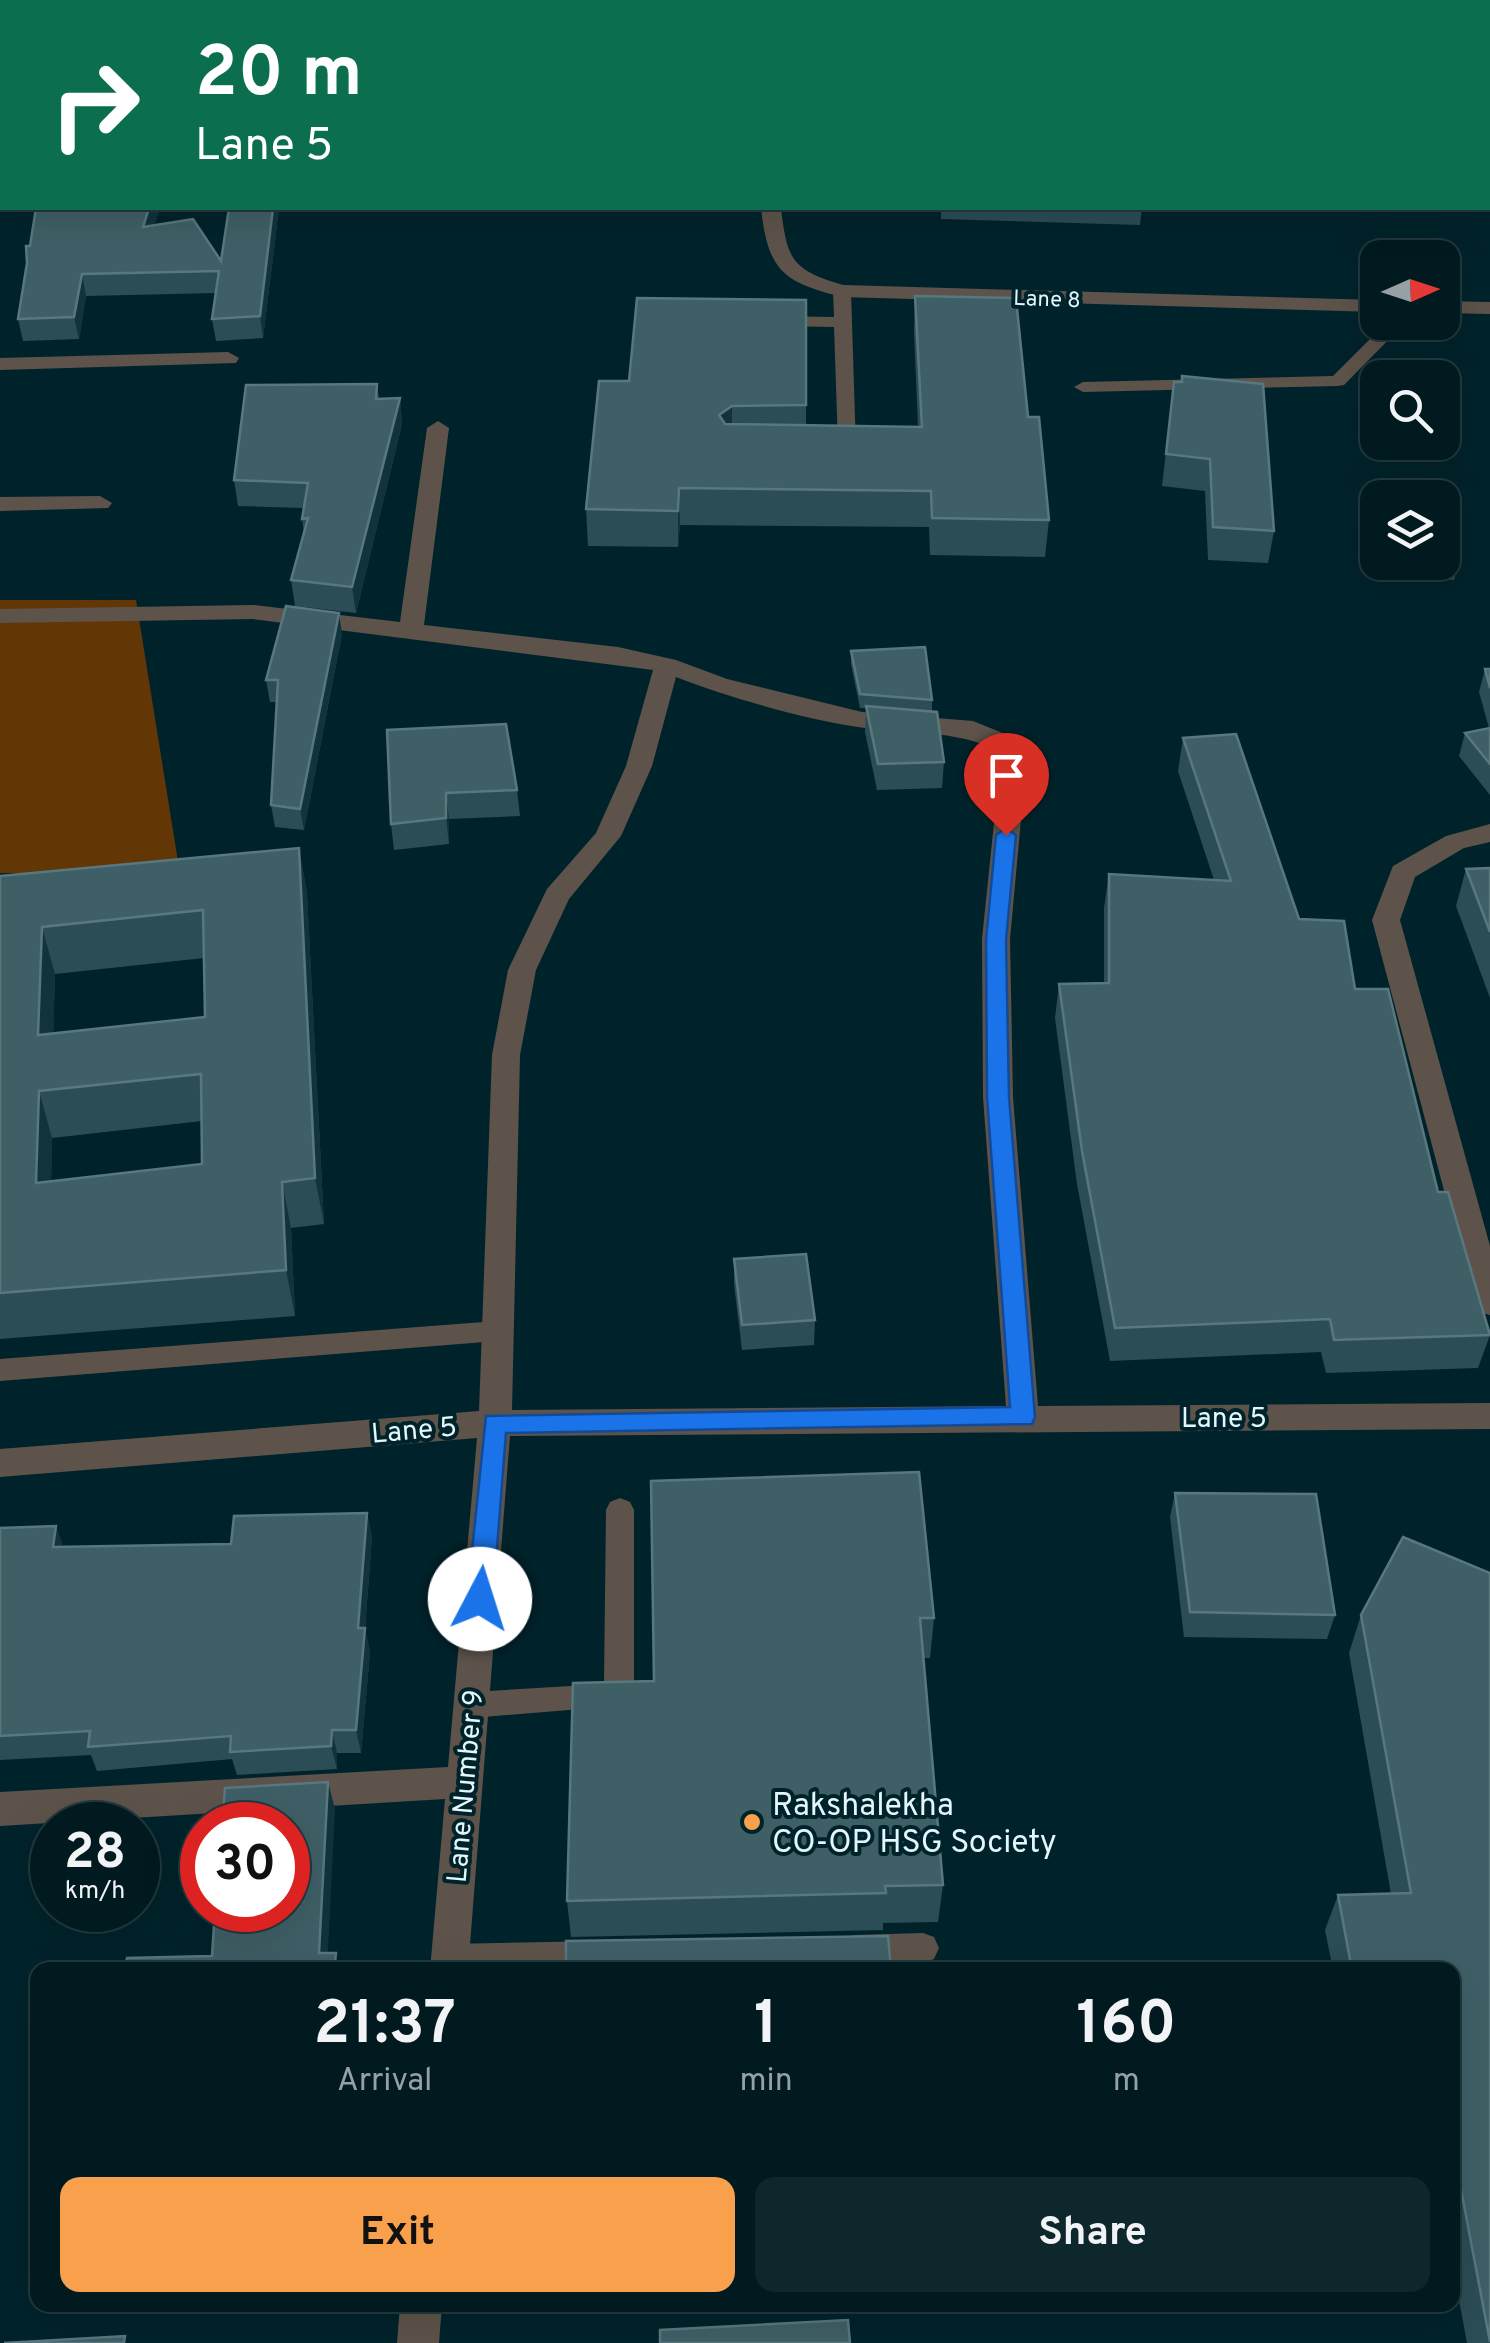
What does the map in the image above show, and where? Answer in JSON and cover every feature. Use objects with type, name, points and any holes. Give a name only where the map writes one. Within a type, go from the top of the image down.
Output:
[{"type":"street","name":"Lane 8","points":[[771,210],[776,256],[793,274],[842,291],[1360,305]]},
{"type":"street","points":[[1460,307],[1490,308]]},
{"type":"street","points":[[0,364],[228,358]]},
{"type":"street","points":[[411,630],[438,428]]},
{"type":"street","points":[[0,504],[100,503]]},
{"type":"street","points":[[0,616],[253,612],[618,655],[667,666],[719,686],[862,720],[973,729],[1006,744],[1013,765],[996,940],[998,1097],[1023,1417]]},
{"type":"street","name":"Lane Number 9","points":[[449,1962],[495,1423],[506,1056],[522,970],[556,895],[608,836],[639,766],[667,666]]},
{"type":"street","points":[[1490,833],[1455,842],[1402,872],[1386,920],[1490,1302]]},
{"type":"street","name":"Lane 5","points":[[0,1463],[495,1423],[1490,1416]]},
{"type":"street","points":[[0,1808],[464,1782]]},
{"type":"street","points":[[418,2343],[420,2312]]},
{"type":"lane","points":[[828,451],[846,450],[842,291]]},
{"type":"lane","points":[[748,321],[843,322]]},
{"type":"lane","points":[[1082,388],[1338,381],[1380,340]]},
{"type":"lane","points":[[0,1370],[497,1331]]},
{"type":"lane","points":[[472,1705],[618,1696],[620,1510]]},
{"type":"lane","points":[[825,1951],[923,1948]]},
{"type":"lane","points":[[503,1962],[628,1955]]},
{"type":"shaded area","points":[[0,600],[136,600],[180,874],[0,873]]},
{"type":"building","points":[[36,210],[148,210],[143,227],[193,219],[221,261],[229,210],[273,210],[260,316],[212,319],[219,271],[82,274],[74,317],[18,319],[26,246],[30,246]]},
{"type":"building","points":[[915,296],[1016,298],[1028,417],[1039,417],[1049,520],[932,518],[931,491],[679,488],[678,511],[586,509],[599,381],[629,381],[637,298],[806,300],[806,405],[732,406],[719,415],[725,424],[922,427]]},
{"type":"building","points":[[1182,376],[1263,384],[1274,531],[1213,527],[1210,459],[1166,454],[1174,382],[1182,382]]},
{"type":"building","points":[[377,384],[376,399],[400,398],[352,587],[291,580],[308,518],[302,519],[308,483],[234,480],[246,385]]},
{"type":"building","points":[[286,606],[339,613],[300,809],[271,805],[278,680],[266,680]]},
{"type":"building","points":[[925,647],[932,700],[860,694],[851,651]]},
{"type":"building","points":[[866,706],[937,712],[944,762],[878,764]]},
{"type":"building","points":[[506,724],[517,790],[446,793],[446,818],[391,824],[387,730]]},
{"type":"building","points":[[1490,728],[1490,764],[1465,733]]},
{"type":"building","points":[[1236,734],[1299,919],[1344,921],[1355,989],[1388,989],[1438,1192],[1448,1192],[1490,1335],[1334,1340],[1330,1319],[1115,1328],[1082,1151],[1059,984],[1109,983],[1109,874],[1231,881],[1183,738]]},
{"type":"building","points":[[299,848],[315,1178],[282,1182],[286,1270],[0,1293],[0,876]],"holes":[[[203,910],[205,1017],[38,1035],[42,927]],[[201,1074],[202,1164],[36,1183],[39,1091]]]},
{"type":"building","points":[[1490,868],[1490,932],[1466,869]]},
{"type":"building","points":[[806,1254],[815,1320],[742,1325],[734,1259]]},
{"type":"building","points":[[919,1472],[934,1618],[920,1618],[943,1885],[885,1886],[886,1893],[567,1901],[573,1683],[654,1681],[651,1481]]},
{"type":"building","points":[[1175,1493],[1316,1494],[1335,1615],[1190,1612]]},
{"type":"building","points":[[367,1513],[358,1628],[365,1628],[356,1730],[332,1730],[331,1746],[230,1752],[231,1736],[88,1747],[90,1731],[0,1736],[0,1528],[56,1526],[53,1547],[231,1544],[234,1516]]},
{"type":"building","points":[[1403,1537],[1490,1573],[1490,2342],[1460,2184],[1460,1962],[1351,1962],[1338,1895],[1411,1893],[1361,1615]]},
{"type":"building","points":[[328,1782],[319,1953],[336,1953],[335,1962],[126,1962],[127,1958],[212,1956],[214,1932],[310,1932],[310,1802],[224,1802],[225,1788]]},
{"type":"building","points":[[888,1936],[890,1962],[566,1962],[566,1941]]},
{"type":"building","points":[[848,2320],[850,2343],[660,2343],[660,2330]]},
{"type":"building","points":[[125,2336],[124,2343],[4,2343]]},
{"type":"place","name":"Rakshalekha CO-OP HSG Society","points":[[752,1822]]},
{"type":"route","points":[[480,1599],[495,1423],[1023,1417],[998,1097],[996,940],[1006,835]]}]
